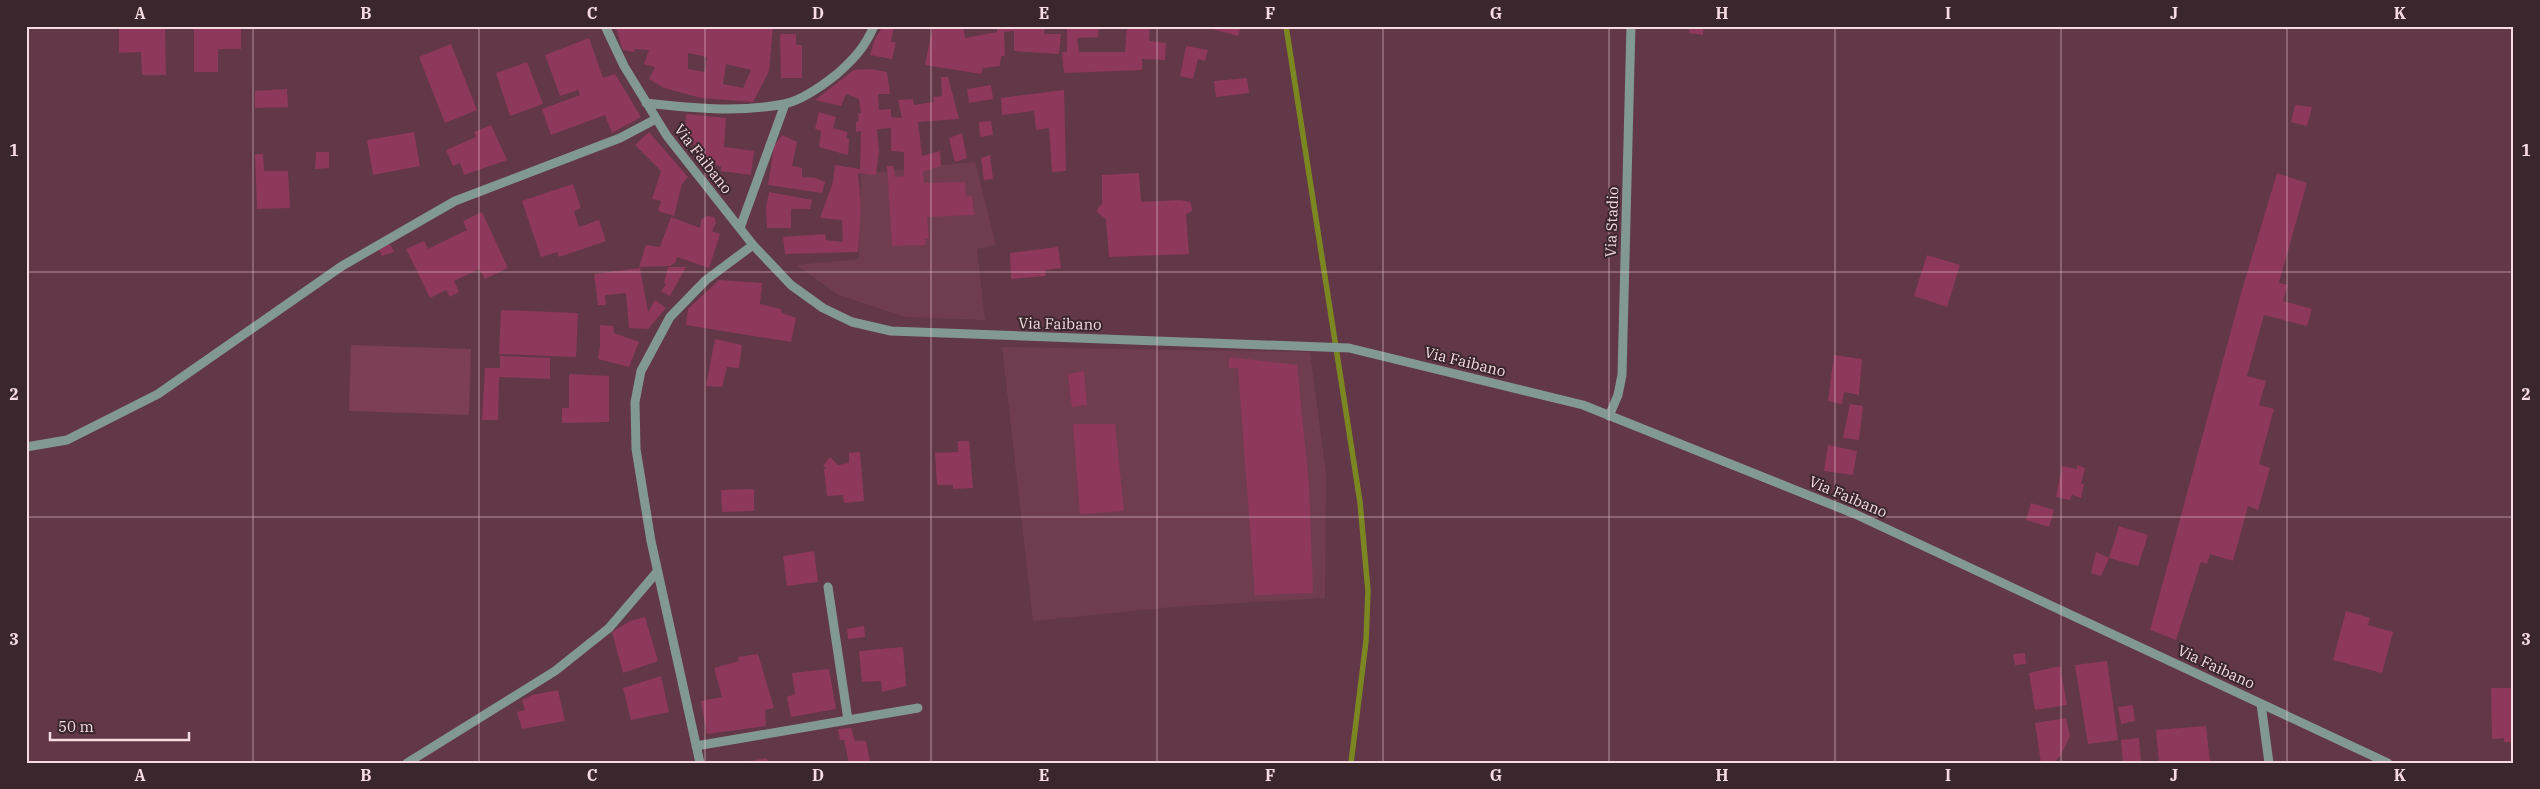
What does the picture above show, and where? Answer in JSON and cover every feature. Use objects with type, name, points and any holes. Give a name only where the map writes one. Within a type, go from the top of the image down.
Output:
[{"type":"street","name":"Via Faibano","points":[[604,26],[624,66],[656,119],[753,245],[791,285],[823,308],[852,322],[891,331],[1349,348],[1583,405],[1855,514],[2388,763]]},
{"type":"street","points":[[646,103],[718,109],[785,104],[819,88],[854,59],[865,46],[874,26]]},
{"type":"street","name":"Via Stadio","points":[[1609,416],[1618,395],[1622,375],[1631,26]]},
{"type":"street","points":[[740,228],[785,104]]},
{"type":"street","points":[[26,447],[67,440],[158,394],[342,266],[455,201],[620,138],[656,119]]},
{"type":"street","points":[[700,763],[658,572],[636,449],[635,402],[641,371],[670,317],[706,280],[753,245]]},
{"type":"street","points":[[407,763],[555,672],[609,628],[658,572]]},
{"type":"street","points":[[828,588],[848,720]]},
{"type":"street","points":[[2261,704],[2269,763]]},
{"type":"street","points":[[696,746],[918,708]]},
{"type":"shaded area","points":[[975,162],[996,245],[977,249],[985,320],[905,317],[839,295],[796,265],[859,259],[861,174]]},
{"type":"shaded area","points":[[351,345],[471,349],[469,415],[349,411]]},
{"type":"shaded area","points":[[1002,347],[1310,352],[1326,474],[1325,598],[1172,607],[1033,621]]},
{"type":"building","points":[[165,26],[166,75],[142,75],[141,52],[119,53],[119,27]]},
{"type":"building","points":[[194,26],[241,26],[241,49],[218,49],[218,72],[194,72]]},
{"type":"building","points":[[615,26],[773,26],[769,71],[753,102],[701,98],[664,88],[649,79],[655,67],[644,64],[649,50],[635,49],[634,52],[623,50]],"holes":[[[688,53],[707,57],[705,72],[688,69]],[[726,64],[751,70],[743,88],[723,84]]]},
{"type":"building","points":[[883,26],[894,26],[891,42],[896,42],[892,59],[870,55],[875,39]]},
{"type":"building","points":[[933,26],[963,26],[965,38],[997,32],[997,26],[1045,26],[1044,34],[1061,34],[1059,54],[1014,51],[1014,31],[1004,32],[1005,56],[1001,56],[1000,66],[983,68],[981,74],[925,65]]},
{"type":"building","points":[[1067,26],[1099,26],[1098,37],[1077,38],[1079,52],[1125,52],[1127,26],[1150,26],[1149,41],[1166,43],[1165,60],[1142,59],[1142,70],[1064,73],[1062,52],[1067,52]]},
{"type":"building","points":[[1202,26],[1241,26],[1238,36]]},
{"type":"building","points":[[1690,26],[1704,26],[1703,35],[1689,33]]},
{"type":"building","points":[[780,34],[796,34],[796,45],[802,45],[802,78],[781,78]]},
{"type":"building","points":[[589,38],[603,78],[615,74],[641,117],[612,133],[605,115],[551,135],[542,109],[580,95],[578,90],[560,96],[545,55]]},
{"type":"building","points":[[451,44],[477,110],[445,123],[419,57]]},
{"type":"building","points":[[1186,46],[1208,50],[1205,61],[1198,59],[1193,79],[1180,76]]},
{"type":"building","points":[[527,62],[543,104],[510,116],[496,73]]},
{"type":"building","points":[[871,69],[887,72],[890,94],[878,94],[879,110],[891,109],[891,117],[902,118],[898,100],[913,99],[914,105],[934,102],[933,97],[942,96],[941,77],[948,77],[959,119],[918,122],[922,156],[940,151],[941,166],[923,172],[924,183],[965,182],[966,197],[972,196],[974,215],[927,217],[929,239],[925,239],[926,245],[892,246],[887,166],[893,166],[895,177],[904,176],[904,152],[891,151],[891,128],[877,129],[879,151],[876,175],[858,173],[861,209],[858,252],[785,254],[783,237],[825,234],[826,240],[843,242],[842,220],[820,218],[833,182],[835,165],[860,169],[861,131],[856,132],[856,122],[859,121],[858,113],[861,113],[859,99],[846,94],[841,106],[815,100],[854,70]]},
{"type":"building","points":[[1247,78],[1249,93],[1216,97],[1214,81]]},
{"type":"building","points":[[991,85],[993,99],[969,103],[967,89]]},
{"type":"building","points":[[287,89],[288,107],[255,108],[255,91]]},
{"type":"building","points":[[1064,90],[1066,171],[1052,172],[1049,128],[1036,130],[1034,111],[1002,115],[1001,98]]},
{"type":"building","points":[[2295,105],[2312,107],[2307,126],[2291,122]]},
{"type":"building","points":[[819,112],[836,117],[833,128],[848,132],[846,138],[849,139],[848,155],[819,147],[821,131],[815,129]]},
{"type":"building","points":[[686,114],[726,118],[724,147],[754,151],[751,175],[721,171],[721,167],[707,160],[685,133]]},
{"type":"building","points":[[991,121],[993,135],[980,137],[979,122]]},
{"type":"building","points":[[491,125],[507,160],[464,175],[460,163],[453,166],[446,150],[476,137],[474,132]]},
{"type":"building","points":[[414,132],[420,166],[373,175],[367,140]]},
{"type":"building","points":[[649,132],[688,177],[682,184],[674,216],[658,211],[661,201],[652,199],[661,171],[635,145]]},
{"type":"building","points":[[962,133],[967,158],[955,162],[949,138]]},
{"type":"building","points":[[782,135],[797,142],[792,166],[802,168],[802,177],[816,178],[825,182],[822,193],[768,185],[774,146]]},
{"type":"building","points":[[316,152],[329,152],[329,168],[315,169]]},
{"type":"building","points":[[255,154],[263,154],[264,171],[288,171],[290,208],[257,209]]},
{"type":"building","points":[[990,155],[993,179],[984,180],[981,158]]},
{"type":"building","points":[[1139,173],[1141,202],[1180,200],[1191,202],[1192,211],[1186,214],[1189,254],[1109,257],[1106,219],[1097,212],[1102,204],[1102,175]]},
{"type":"building","points":[[2277,173],[2307,183],[2279,283],[2288,285],[2283,301],[2312,309],[2307,326],[2264,315],[2247,376],[2266,381],[2259,405],[2274,409],[2259,464],[2270,468],[2258,510],[2248,506],[2233,561],[2210,554],[2207,564],[2201,562],[2176,640],[2150,630],[2242,290]]},
{"type":"building","points":[[573,184],[581,208],[574,211],[579,227],[599,220],[606,241],[559,257],[557,252],[541,257],[522,201]]},
{"type":"building","points":[[769,192],[812,200],[810,209],[791,209],[791,228],[767,228],[766,207]]},
{"type":"building","points":[[482,212],[508,268],[485,279],[479,269],[454,281],[459,292],[450,297],[446,290],[430,298],[406,249],[424,241],[428,249],[467,230],[463,221]]},
{"type":"building","points":[[707,216],[714,217],[716,223],[712,231],[720,234],[709,268],[677,257],[676,262],[670,266],[639,267],[646,245],[660,247],[671,217],[700,228],[701,220]]},
{"type":"building","points":[[390,244],[394,252],[382,256],[379,250]]},
{"type":"building","points":[[1058,247],[1061,268],[1045,270],[1046,276],[1011,279],[1010,253]]},
{"type":"building","points":[[1927,255],[1960,265],[1947,307],[1914,296]]},
{"type":"building","points":[[668,267],[686,267],[670,296],[661,291],[666,284],[664,283]]},
{"type":"building","points":[[640,268],[648,312],[655,300],[666,308],[648,329],[629,328],[626,293],[605,295],[606,305],[598,305],[594,274]]},
{"type":"building","points":[[719,280],[762,283],[760,304],[781,309],[782,313],[796,318],[791,342],[686,325],[688,309]]},
{"type":"building","points":[[501,310],[578,313],[576,357],[499,354]]},
{"type":"building","points":[[600,325],[613,326],[614,333],[639,342],[629,367],[598,359]]},
{"type":"building","points":[[715,339],[742,345],[739,368],[727,367],[722,387],[706,386]]},
{"type":"building","points":[[1834,355],[1862,359],[1859,395],[1844,392],[1842,404],[1828,401]]},
{"type":"building","points":[[500,356],[550,358],[550,379],[499,377],[498,420],[482,420],[485,368],[500,368]]},
{"type":"building","points":[[1229,357],[1297,365],[1309,485],[1313,593],[1255,595],[1238,368],[1229,368]]},
{"type":"building","points":[[1084,371],[1087,405],[1072,407],[1068,374]]},
{"type":"building","points":[[569,374],[609,376],[609,422],[562,423],[562,408],[569,408]]},
{"type":"building","points":[[1850,404],[1863,406],[1859,440],[1843,438]]},
{"type":"building","points":[[1073,424],[1115,424],[1124,511],[1080,514]]},
{"type":"building","points":[[958,441],[969,441],[973,488],[953,489],[953,485],[937,485],[935,453],[958,452]]},
{"type":"building","points":[[1828,445],[1857,451],[1853,475],[1824,471]]},
{"type":"building","points":[[860,452],[864,501],[844,503],[843,495],[827,496],[824,469],[827,469],[823,466],[830,457],[838,465],[849,463],[849,453]]},
{"type":"building","points":[[2077,465],[2085,468],[2081,484],[2084,484],[2081,498],[2072,495],[2070,500],[2056,497],[2062,466],[2077,469]]},
{"type":"building","points":[[754,489],[754,511],[722,512],[721,490]]},
{"type":"building","points":[[2031,503],[2054,510],[2049,527],[2026,520]]},
{"type":"building","points":[[2119,526],[2148,535],[2138,566],[2109,558]]},
{"type":"building","points":[[814,551],[818,582],[787,586],[783,556]]},
{"type":"building","points":[[2096,552],[2109,558],[2101,576],[2091,573]]},
{"type":"building","points":[[2346,611],[2370,618],[2368,625],[2393,632],[2382,673],[2333,660]]},
{"type":"building","points":[[645,617],[658,661],[623,673],[612,632],[630,621]]},
{"type":"building","points":[[864,626],[865,637],[848,639],[847,629]]},
{"type":"building","points":[[903,647],[906,686],[882,692],[881,681],[862,682],[859,651]]},
{"type":"building","points":[[2025,653],[2026,664],[2015,665],[2013,654]]},
{"type":"building","points":[[758,654],[774,708],[765,710],[766,726],[707,734],[701,701],[722,697],[714,668],[739,661],[738,657]]},
{"type":"building","points":[[2107,661],[2118,740],[2088,744],[2075,665]]},
{"type":"building","points":[[2060,666],[2067,705],[2035,710],[2029,673]]},
{"type":"building","points":[[829,669],[836,709],[791,717],[787,697],[795,694],[792,673]]},
{"type":"building","points":[[661,676],[669,712],[631,720],[623,688]]},
{"type":"building","points":[[2491,688],[2514,688],[2514,742],[2504,742],[2504,738],[2492,739]]},
{"type":"building","points":[[558,690],[565,721],[522,729],[517,712],[525,710],[522,700],[532,695]]},
{"type":"building","points":[[2133,705],[2135,721],[2121,724],[2118,707]]},
{"type":"building","points":[[2066,718],[2070,736],[2061,755],[2053,763],[2041,763],[2035,723]]},
{"type":"building","points":[[2206,726],[2210,763],[2159,763],[2156,730]]},
{"type":"building","points":[[851,728],[855,741],[866,741],[870,761],[849,763],[844,740],[840,740],[838,729]]},
{"type":"building","points":[[2139,738],[2141,763],[2123,763],[2121,740]]},
{"type":"building","points":[[767,758],[768,763],[745,763],[745,762]]},
{"type":"waterway","points":[[1286,26],[1360,502],[1368,591],[1366,641],[1351,763]]}]
